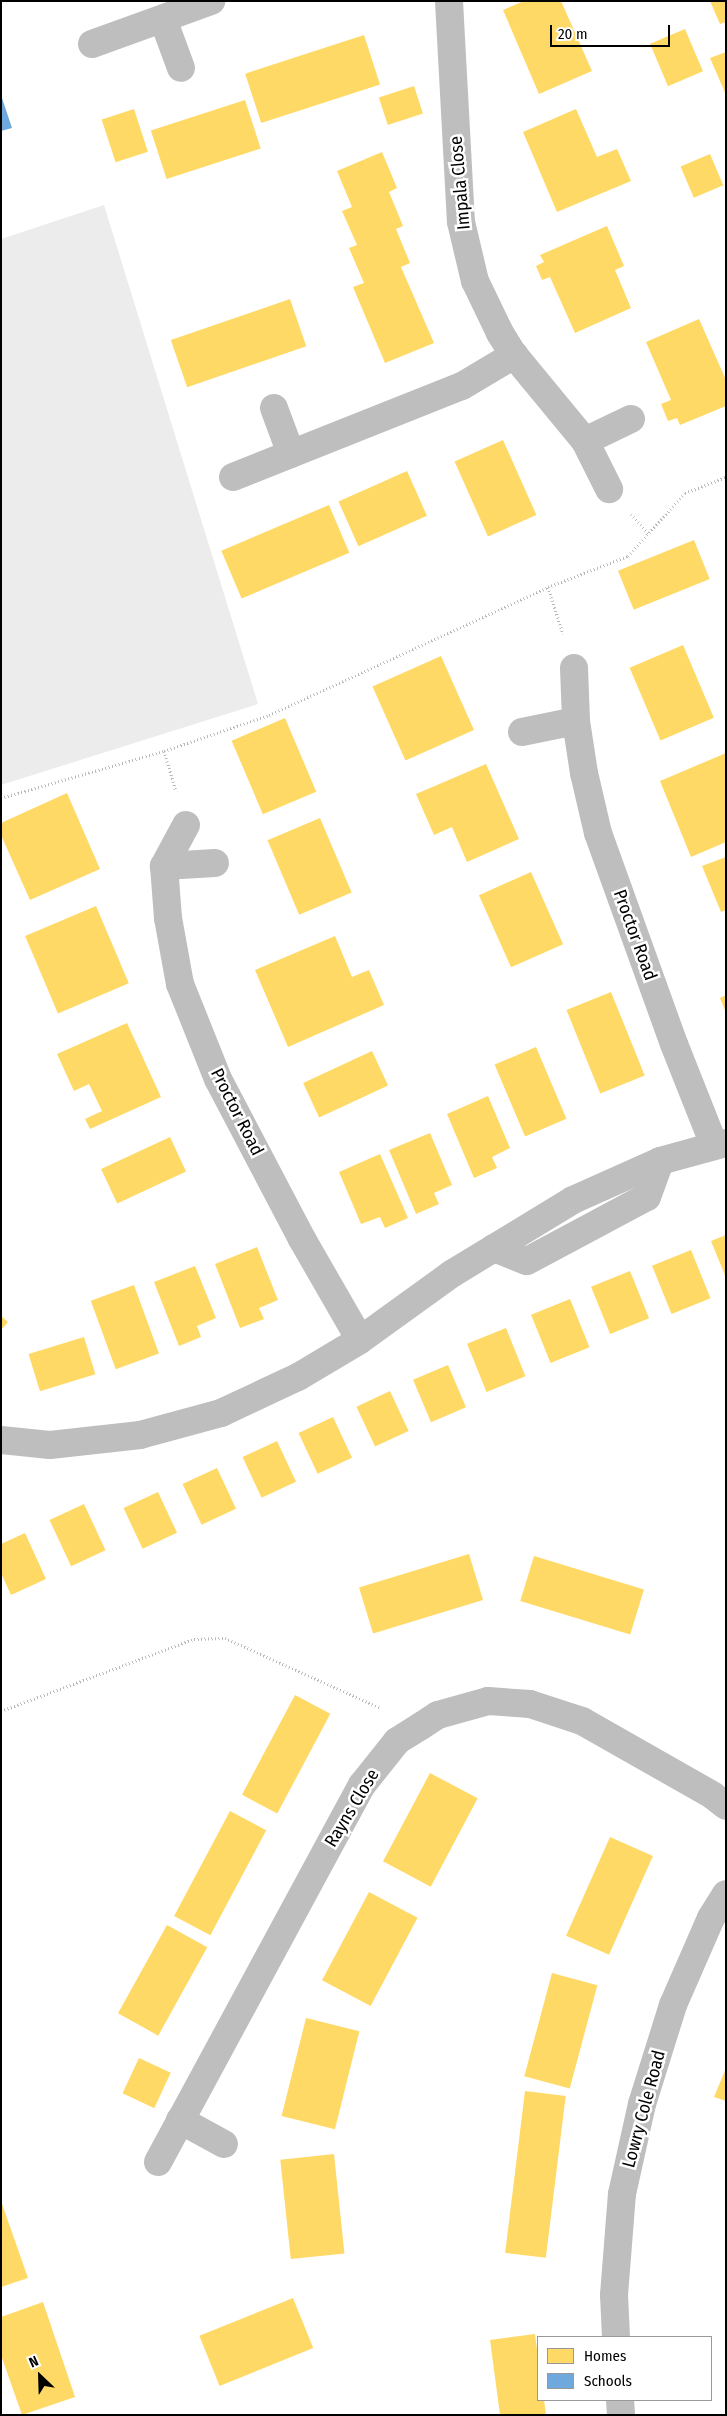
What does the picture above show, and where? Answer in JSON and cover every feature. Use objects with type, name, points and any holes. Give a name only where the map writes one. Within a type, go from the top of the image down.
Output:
[{"type":"street","points":[[92,44],[211,1]]},
{"type":"street","name":"Impala Close","points":[[449,1],[461,222],[475,280],[500,333],[514,355],[585,441],[609,489]]},
{"type":"street","points":[[163,19],[181,68]]},
{"type":"street","points":[[233,477],[462,386],[514,355]]},
{"type":"street","points":[[274,408],[291,454]]},
{"type":"street","points":[[585,441],[631,419]]},
{"type":"street","name":"Proctor Road","points":[[1,1440],[50,1446],[140,1434],[221,1413],[298,1377],[360,1340],[453,1273],[573,1200],[660,1161],[720,1144],[674,1044],[598,833],[584,773],[576,721],[574,668]]},
{"type":"street","points":[[522,732],[576,721]]},
{"type":"street","points":[[164,866],[186,824]]},
{"type":"street","points":[[164,866],[216,863]]},
{"type":"street","name":"Proctor Road","points":[[164,866],[168,918],[180,984],[218,1079],[302,1239],[360,1340]]},
{"type":"street","name":"Rayns Close","points":[[158,2162],[362,1785],[397,1741],[438,1715],[488,1701],[530,1704],[582,1722],[712,1795],[726,1806]]},
{"type":"street","name":"Lowry Cole Road","points":[[616,2336],[614,2295],[622,2194],[642,2104],[672,2006],[711,1918],[726,1894]]},
{"type":"street","points":[[180,2120],[224,2144]]},
{"type":"street","points":[[620,2401],[621,2415]]},
{"type":"path","points":[[1,798],[164,751],[270,715],[548,587],[628,556],[685,493],[726,477]]},
{"type":"path","points":[[548,587],[574,668]]},
{"type":"path","points":[[164,751],[186,824]]},
{"type":"path","points":[[1,1711],[194,1638],[225,1638],[421,1726]]},
{"type":"shaded area","points":[[104,205],[258,704],[1,785],[1,239]]},
{"type":"building: Homes","points":[[524,1],[561,1],[592,71],[539,94],[503,10]]},
{"type":"building: Homes","points":[[710,1],[726,1],[726,22],[720,24]]},
{"type":"building: Homes","points":[[685,29],[703,71],[668,86],[650,44]]},
{"type":"building: Homes","points":[[364,35],[380,84],[261,123],[245,74]]},
{"type":"building: Homes","points":[[726,52],[726,95],[710,58]]},
{"type":"building: Homes","points":[[414,86],[423,114],[388,125],[379,97]]},
{"type":"building: Homes","points":[[245,100],[261,149],[167,179],[151,131]]},
{"type":"building: Homes","points":[[134,109],[148,152],[116,162],[102,120]]},
{"type":"building: Homes","points":[[576,109],[597,157],[617,149],[631,181],[557,212],[523,132]]},
{"type":"building: Homes","points":[[382,152],[397,188],[389,192],[403,226],[396,229],[410,263],[401,267],[434,343],[385,363],[353,287],[364,283],[349,248],[357,245],[342,211],[352,207],[337,171]]},
{"type":"building: Homes","points":[[710,154],[723,185],[694,198],[681,167]]},
{"type":"building: Homes","points":[[607,226],[624,266],[615,270],[631,308],[575,333],[550,277],[542,280],[536,266],[544,262],[540,255]]},
{"type":"building: Homes","points":[[290,299],[306,346],[187,387],[171,340]]},
{"type":"building: Homes","points":[[699,319],[726,380],[726,406],[680,425],[677,418],[668,421],[661,404],[671,400],[646,342]]},
{"type":"building: Homes","points":[[503,440],[536,515],[488,536],[455,462]]},
{"type":"building: Homes","points":[[407,471],[427,516],[358,546],[338,502]]},
{"type":"building: Homes","points":[[329,505],[349,553],[242,599],[221,551]]},
{"type":"building: Homes","points":[[694,540],[710,579],[634,610],[618,571]]},
{"type":"building: Homes","points":[[683,645],[714,718],[660,740],[630,668]]},
{"type":"building: Homes","points":[[441,656],[474,730],[405,761],[372,687]]},
{"type":"building: Homes","points":[[285,718],[316,792],[263,814],[232,741]]},
{"type":"building: Homes","points":[[726,753],[726,842],[691,857],[660,781]]},
{"type":"building: Homes","points":[[486,764],[519,839],[467,862],[452,827],[434,835],[416,794]]},
{"type":"building: Homes","points":[[67,793],[100,869],[30,900],[1,835],[1,823]]},
{"type":"building: Homes","points":[[320,818],[352,893],[299,915],[268,840]]},
{"type":"building: Homes","points":[[726,857],[726,910],[721,912],[702,866]]},
{"type":"building: Homes","points":[[531,872],[563,944],[511,967],[479,895]]},
{"type":"building: Homes","points":[[96,906],[129,983],[58,1013],[25,936]]},
{"type":"building: Homes","points":[[335,936],[352,977],[369,970],[384,1005],[288,1047],[255,970]]},
{"type":"building: Homes","points":[[611,992],[645,1075],[600,1093],[566,1010]]},
{"type":"building: Homes","points":[[726,995],[726,1013],[720,998]]},
{"type":"building: Homes","points":[[127,1023],[161,1097],[90,1129],[85,1119],[102,1111],[89,1084],[74,1091],[57,1054]]},
{"type":"building: Homes","points":[[536,1047],[566,1119],[525,1136],[495,1065]]},
{"type":"building: Homes","points":[[372,1051],[388,1085],[319,1118],[303,1083]]},
{"type":"building: Homes","points":[[488,1096],[510,1148],[492,1157],[497,1168],[474,1178],[447,1114]]},
{"type":"building: Homes","points":[[430,1133],[452,1185],[434,1193],[439,1204],[416,1214],[389,1150]]},
{"type":"building: Homes","points":[[170,1137],[186,1171],[117,1204],[101,1169]]},
{"type":"building: Homes","points":[[380,1154],[408,1218],[385,1228],[380,1217],[361,1224],[339,1172]]},
{"type":"building: Homes","points":[[726,1235],[726,1278],[711,1241]]},
{"type":"building: Homes","points":[[257,1247],[278,1300],[259,1308],[264,1319],[240,1328],[215,1264]]},
{"type":"building: Homes","points":[[691,1250],[710,1298],[672,1314],[652,1266]]},
{"type":"building: Homes","points":[[195,1266],[216,1318],[197,1326],[201,1337],[179,1346],[154,1282]]},
{"type":"building: Homes","points":[[630,1271],[649,1318],[610,1334],[591,1287]]},
{"type":"building: Homes","points":[[134,1285],[159,1354],[116,1369],[91,1301]]},
{"type":"building: Homes","points":[[570,1299],[589,1347],[551,1363],[531,1315]]},
{"type":"building: Homes","points":[[1,1316],[8,1322],[1,1330]]},
{"type":"building: Homes","points":[[506,1328],[525,1376],[487,1392],[467,1344]]},
{"type":"building: Homes","points":[[84,1337],[95,1374],[40,1391],[29,1354]]},
{"type":"building: Homes","points":[[448,1365],[466,1407],[431,1422],[413,1380]]},
{"type":"building: Homes","points":[[390,1391],[409,1431],[375,1447],[356,1407]]},
{"type":"building: Homes","points":[[333,1417],[352,1458],[318,1474],[299,1433]]},
{"type":"building: Homes","points":[[277,1441],[296,1482],[262,1498],[243,1457]]},
{"type":"building: Homes","points":[[217,1468],[236,1509],[202,1525],[183,1484]]},
{"type":"building: Homes","points":[[158,1492],[177,1533],[143,1549],[124,1508]]},
{"type":"building: Homes","points":[[84,1504],[106,1550],[71,1566],[50,1520]]},
{"type":"building: Homes","points":[[25,1533],[46,1579],[11,1595],[1,1573],[1,1544]]},
{"type":"building: Homes","points":[[469,1554],[483,1600],[373,1634],[359,1588]]},
{"type":"building: Homes","points":[[534,1556],[644,1590],[630,1635],[520,1601]]},
{"type":"building: Homes","points":[[295,1695],[330,1714],[277,1814],[242,1795]]},
{"type":"building: Homes","points":[[430,1773],[478,1798],[431,1887],[383,1861]]},
{"type":"building: Homes","points":[[230,1811],[266,1830],[210,1935],[174,1916]]},
{"type":"building: Homes","points":[[610,1837],[653,1856],[609,1955],[566,1936]]},
{"type":"building: Homes","points":[[369,1892],[418,1918],[371,2006],[322,1980]]},
{"type":"building: Homes","points":[[167,1925],[207,1947],[158,2036],[118,2013]]},
{"type":"building: Homes","points":[[552,1973],[597,1985],[570,2089],[524,2076]]},
{"type":"building: Homes","points":[[306,2018],[359,2031],[335,2129],[282,2116]]},
{"type":"building: Homes","points":[[139,2058],[171,2073],[154,2108],[123,2093]]},
{"type":"building: Homes","points":[[726,2068],[726,2101],[714,2097]]},
{"type":"building: Homes","points":[[525,2091],[566,2096],[546,2258],[505,2253]]},
{"type":"building: Homes","points":[[334,2154],[344,2253],[291,2259],[280,2160]]},
{"type":"building: Homes","points":[[1,2201],[28,2278],[1,2287]]},
{"type":"building: Homes","points":[[293,2298],[313,2348],[220,2386],[199,2336]]},
{"type":"building: Homes","points":[[43,2302],[75,2397],[22,2415],[1,2355],[1,2317]]},
{"type":"building: Homes","points":[[535,2334],[537,2349],[537,2401],[544,2401],[546,2415],[500,2415],[490,2340]]},
{"type":"building: Schools","points":[[1,95],[12,128],[1,131]]}]
